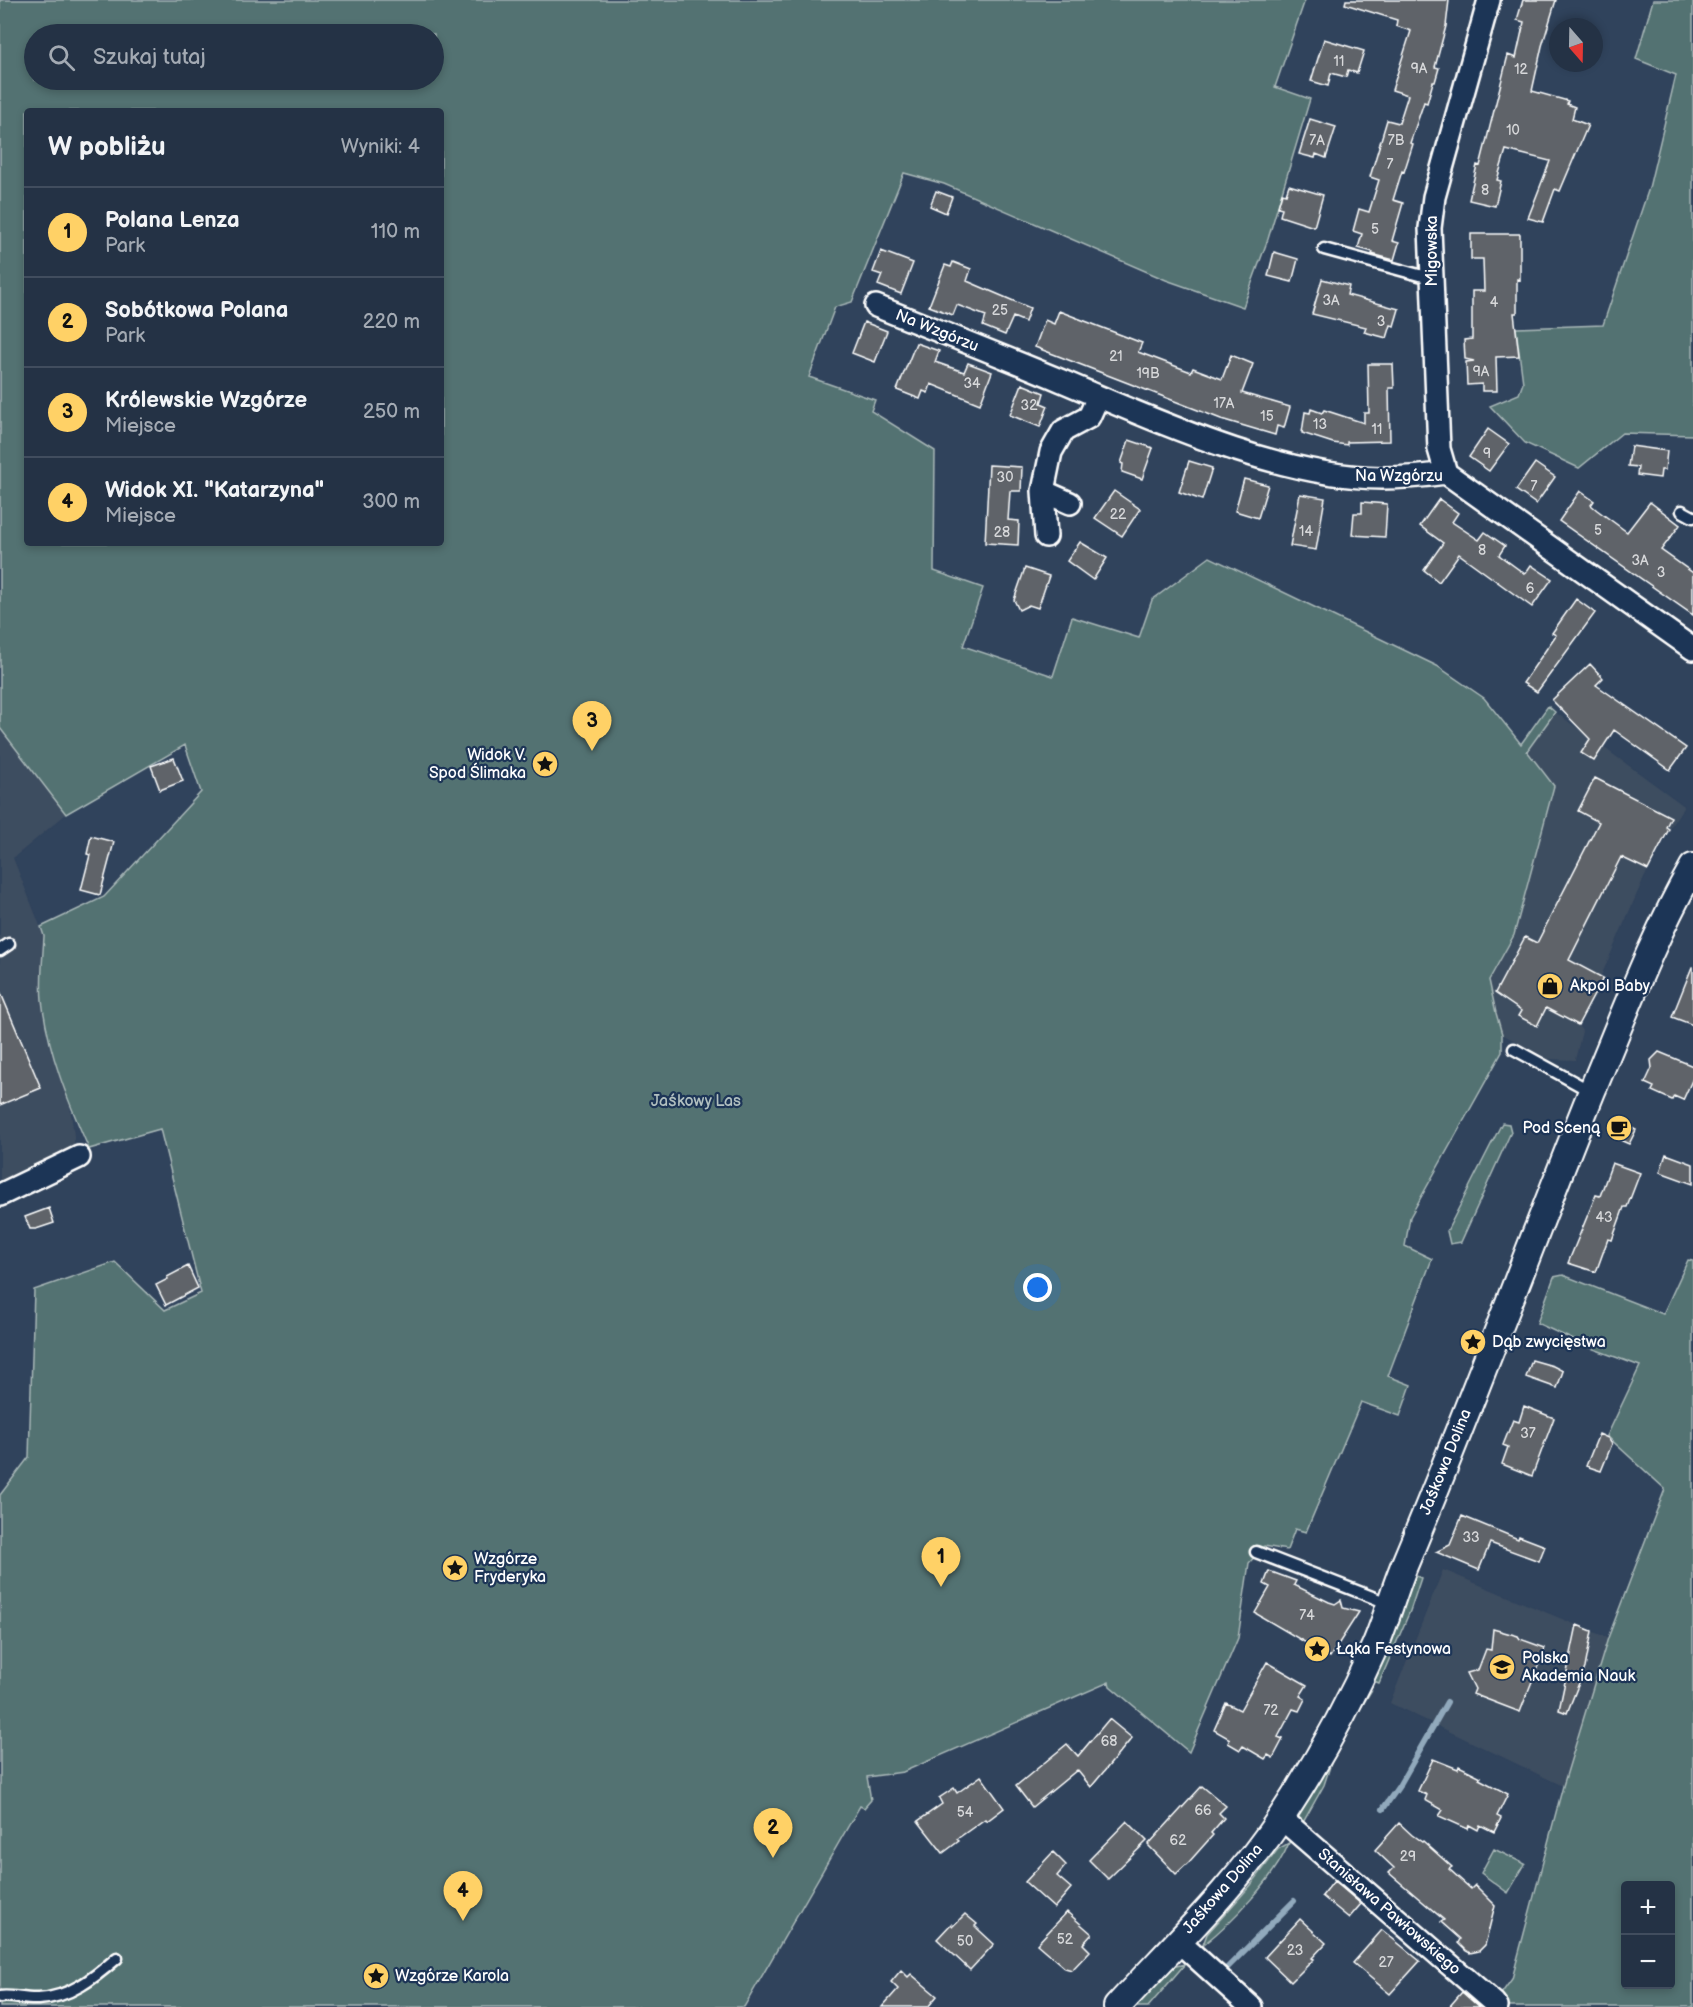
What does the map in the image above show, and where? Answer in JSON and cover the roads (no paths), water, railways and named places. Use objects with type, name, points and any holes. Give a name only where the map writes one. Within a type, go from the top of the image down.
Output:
[{"type":"street","name":"Migowska","points":[[1446,473],[1439,449],[1430,228],[1434,197],[1489,0]]},
{"type":"street","name":"Na Wzgórzu","points":[[876,306],[1098,397],[1234,448],[1307,468],[1348,475],[1408,478],[1446,473],[1693,649]]},
{"type":"street","points":[[1046,536],[1043,491],[1050,452],[1063,431],[1089,417],[1098,397]]},
{"type":"street","points":[[1043,491],[1070,503]]},
{"type":"street","name":"Jaśkowa Dolina","points":[[1117,2007],[1228,1886],[1281,1818],[1342,1712],[1375,1646],[1404,1565],[1481,1378],[1648,954],[1693,867]]},
{"type":"street","points":[[0,1195],[80,1157]]},
{"type":"street","name":"Stanisława Pawłowskiego","points":[[1281,1818],[1497,2007]]},
{"type":"street","points":[[1178,1941],[1251,2007]]},
{"type":"lane","points":[[1324,249],[1431,277]]},
{"type":"lane","points":[[1682,512],[1693,517]]},
{"type":"lane","points":[[1514,1049],[1592,1092]]},
{"type":"lane","points":[[1257,1552],[1390,1604]]},
{"type":"lane","points":[[0,1997],[39,2000],[64,1994],[83,1985],[117,1958]]},
{"type":"waterway","points":[[1383,1809],[1399,1786],[1447,1702]]},
{"type":"waterway","points":[[1226,1969],[1294,1901]]},
{"type":"place","name":"Królewskie Wzgórze","points":[[592,751]]},
{"type":"place","name":"Widok V. Spod Ślimaka","points":[[545,764]]},
{"type":"place","name":"Akpol Baby","points":[[1550,986]]},
{"type":"place","name":"Pod Sceną","points":[[1619,1128]]},
{"type":"place","name":"Dąb zwycięstwa","points":[[1473,1342]]},
{"type":"place","name":"Wzgórze Fryderyka","points":[[455,1568]]},
{"type":"place","name":"Polana Lenza","points":[[941,1587]]},
{"type":"place","name":"Łąka Festynowa","points":[[1317,1649]]},
{"type":"place","name":"Polska Akademia Nauk","points":[[1502,1667]]},
{"type":"place","name":"Sobótkowa Polana","points":[[773,1858]]},
{"type":"place","name":"Widok XI. \"Katarzyna\"","points":[[463,1921]]},
{"type":"place","name":"Wzgórze Karola","points":[[376,1976]]},
{"type":"park label","name":"Jaśkowy Las","points":[[696,1101]]}]
